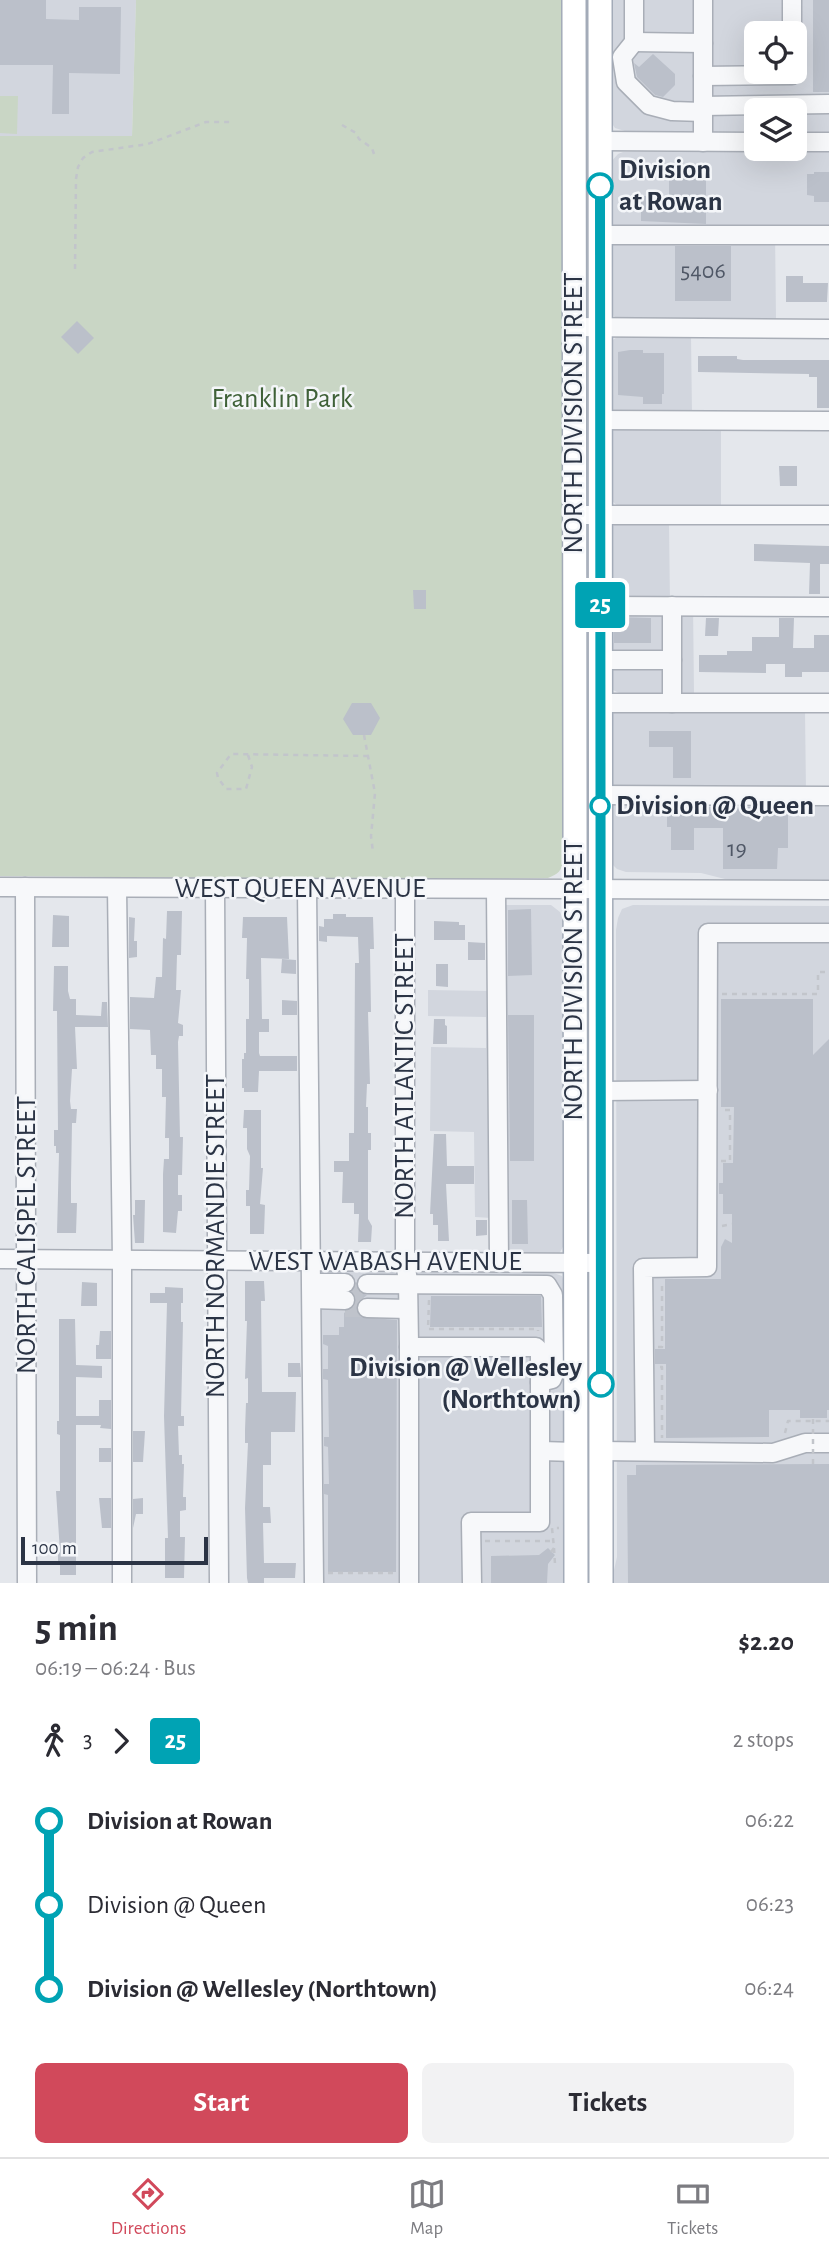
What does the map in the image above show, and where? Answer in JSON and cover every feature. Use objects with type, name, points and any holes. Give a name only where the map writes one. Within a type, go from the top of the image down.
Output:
[{"type":"main road","name":"NORTH DIVISION STREET","points":[[574,0],[576,1583]]},
{"type":"main road","name":"NORTH DIVISION STREET","points":[[600,0],[601,1583]]},
{"type":"main road","points":[[574,141],[600,141]]},
{"type":"street","points":[[635,0],[634,42],[622,57],[626,82],[649,105],[672,111],[744,109]]},
{"type":"street","points":[[703,0],[703,142]]},
{"type":"street","points":[[792,0],[792,21]]},
{"type":"street","points":[[634,42],[703,43]]},
{"type":"street","points":[[703,76],[744,75]]},
{"type":"street","points":[[807,106],[829,104]]},
{"type":"street","points":[[600,141],[744,142]]},
{"type":"street","points":[[807,142],[829,142]]},
{"type":"street","points":[[600,235],[829,235]]},
{"type":"street","points":[[575,327],[829,329]]},
{"type":"street","points":[[600,421],[829,421]]},
{"type":"street","points":[[574,515],[829,516]]},
{"type":"street","points":[[600,606],[829,607]]},
{"type":"street","points":[[672,607],[672,703]]},
{"type":"street","points":[[600,660],[672,660]]},
{"type":"street","points":[[600,703],[829,703]]},
{"type":"street","points":[[600,795],[829,796]]},
{"type":"street","name":"WEST QUEEN AVENUE","points":[[0,887],[829,890]]},
{"type":"street","name":"NORTH CALISPEL STREET","points":[[25,887],[27,1583]]},
{"type":"street","points":[[117,888],[122,1260],[122,1583]]},
{"type":"street","name":"NORTH NORMANDIE STREET","points":[[215,888],[219,1583]]},
{"type":"street","points":[[307,889],[314,1578]]},
{"type":"street","name":"NORTH ATLANTIC STREET","points":[[403,1577],[409,1347],[405,1262],[405,890]]},
{"type":"street","points":[[496,890],[499,1262]]},
{"type":"street","points":[[645,1451],[643,1268],[707,1267],[708,933],[829,933]]},
{"type":"street","points":[[601,1091],[708,1090]]},
{"type":"street","name":"WEST WABASH AVENUE","points":[[0,1259],[601,1263]]},
{"type":"street","points":[[408,1296],[368,1296],[408,1296],[547,1285],[553,1295],[554,1374],[548,1382],[540,1382]]},
{"type":"street","points":[[312,1295],[345,1296],[312,1295]]},
{"type":"street","points":[[409,1347],[536,1347],[540,1351],[540,1522],[471,1522],[472,1583]]},
{"type":"street","points":[[601,1451],[774,1453],[805,1443],[829,1443]]},
{"type":"street","points":[[541,1451],[575,1452]]},
{"type":"path","points":[[75,269],[76,178],[83,158],[92,152],[148,144],[197,124],[232,122]]},
{"type":"path","points":[[342,125],[356,132],[359,139],[372,148],[374,154]]},
{"type":"path","points":[[363,735],[375,793],[371,836],[373,852]]},
{"type":"path","points":[[248,755],[252,767],[246,789],[226,789],[218,778],[218,769],[231,754],[368,756]]},
{"type":"path","points":[[719,1228],[732,1224]]},
{"type":"path","points":[[429,1289],[428,1329],[538,1329],[538,1339]]},
{"type":"path","points":[[813,1464],[814,1420]]},
{"type":"path","points":[[788,1421],[829,1421]]},
{"type":"path","points":[[555,1564],[551,1528],[562,1527]]},
{"type":"path","points":[[471,1541],[552,1541]]},
{"type":"path","points":[[314,1578],[396,1573],[403,1577]]},
{"type":"shaded area","points":[[0,0],[136,0],[132,136],[0,136]]},
{"type":"shaded area","points":[[609,0],[829,0],[829,132],[807,132],[807,98],[744,98],[744,132],[628,132],[615,128],[611,122]]},
{"type":"shaded area","points":[[744,151],[744,161],[807,161],[807,151],[829,151],[829,230],[775,230],[776,319],[618,319],[611,314],[610,163],[618,154]]},
{"type":"shaded area","points":[[619,336],[691,336],[692,414],[721,415],[721,507],[619,507],[612,501],[611,341]]},
{"type":"shaded area","points":[[617,523],[669,523],[670,604],[693,604],[694,694],[621,694],[611,689],[609,535]]},
{"type":"shaded area","points":[[618,711],[805,711],[806,792],[612,792],[610,720],[612,714]]},
{"type":"shaded area","points":[[829,801],[829,880],[729,880],[701,873],[626,872],[611,863],[612,802]]},
{"type":"shaded area","points":[[490,905],[551,905],[560,912],[564,921],[564,1245],[559,1254],[492,1255],[492,1218],[475,1217],[474,1132],[430,1131],[431,1047],[486,1048],[486,1017],[428,1016],[428,990],[490,991]]},
{"type":"shaded area","points":[[633,905],[829,906],[829,1583],[611,1583],[617,1557],[616,930],[622,909]]},
{"type":"shaded area","points":[[303,1270],[551,1272],[562,1276],[565,1286],[564,1583],[306,1583]]},
{"type":"green space","name":"Franklin Park","points":[[136,0],[563,0],[563,860],[560,869],[551,877],[325,879],[0,876],[0,136],[132,136]]},
{"type":"green space","points":[[0,96],[18,96],[17,134],[0,133]]},
{"type":"building","points":[[0,0],[46,0],[46,19],[79,20],[79,7],[121,7],[120,74],[69,73],[69,114],[52,114],[53,65],[0,65]]},
{"type":"building","points":[[813,0],[829,0],[829,92],[813,92]]},
{"type":"building","points":[[653,54],[675,74],[675,85],[663,97],[655,95],[637,77],[634,63],[639,67]]},
{"type":"building","points":[[669,169],[706,170],[706,224],[641,221],[641,196],[669,196]]},
{"type":"building","points":[[829,172],[829,202],[814,202],[814,196],[807,195],[807,174]]},
{"type":"building","points":[[675,246],[731,246],[731,301],[675,301]]},
{"type":"building","points":[[786,276],[803,276],[803,283],[828,283],[827,302],[786,302]]},
{"type":"building","points":[[77,321],[94,338],[78,354],[61,337]]},
{"type":"building","points":[[630,350],[664,353],[662,404],[643,404],[643,397],[618,395],[618,352]]},
{"type":"building","points":[[698,356],[737,356],[737,359],[743,360],[829,360],[829,408],[817,408],[817,377],[809,377],[809,374],[698,372]]},
{"type":"building","points":[[779,466],[797,466],[797,486],[780,486]]},
{"type":"building","points":[[754,544],[829,546],[829,564],[820,564],[820,594],[809,594],[810,563],[754,561]]},
{"type":"building","points":[[413,590],[426,590],[426,609],[414,609]]},
{"type":"building","points":[[614,617],[651,618],[651,643],[614,643]]},
{"type":"building","points":[[706,618],[719,618],[718,636],[705,636]]},
{"type":"building","points":[[779,618],[794,618],[793,648],[814,648],[814,635],[829,635],[829,672],[802,672],[802,677],[785,677],[785,664],[766,664],[766,673],[699,672],[699,655],[727,655],[727,651],[752,651],[752,637],[779,637]]},
{"type":"building","points":[[352,703],[371,703],[380,718],[371,735],[353,735],[343,719]]},
{"type":"building","points":[[649,731],[691,731],[691,778],[673,778],[673,747],[649,747]]},
{"type":"building","points":[[667,807],[788,807],[788,848],[778,848],[777,869],[723,869],[723,828],[694,828],[694,850],[671,850],[671,827],[667,827]]},
{"type":"building","points":[[531,909],[532,975],[508,976],[508,910]]},
{"type":"building","points":[[167,911],[182,911],[181,955],[177,955],[176,990],[181,990],[178,1023],[183,1025],[183,1036],[179,1036],[178,1042],[180,1137],[183,1137],[182,1175],[178,1175],[178,1195],[182,1195],[182,1211],[178,1211],[176,1233],[163,1232],[163,1174],[164,1159],[169,1159],[169,1138],[165,1138],[166,1097],[162,1097],[162,1069],[156,1069],[156,1055],[151,1055],[150,1030],[130,1029],[130,997],[154,998],[156,977],[162,977]]},
{"type":"building","points":[[333,914],[373,917],[374,949],[370,949],[371,1012],[368,1012],[370,1084],[367,1084],[366,1107],[368,1133],[371,1133],[371,1150],[368,1150],[368,1219],[372,1226],[371,1242],[358,1242],[359,1214],[354,1214],[354,1203],[342,1203],[343,1172],[334,1172],[334,1161],[349,1161],[349,1133],[354,1133],[355,963],[359,963],[358,937],[327,936],[327,942],[319,941],[319,926],[324,927],[324,919],[333,919]]},
{"type":"building","points":[[53,915],[69,916],[69,947],[52,947]]},
{"type":"building","points":[[129,917],[135,918],[134,941],[137,941],[137,957],[129,958]]},
{"type":"building","points":[[243,917],[287,917],[289,959],[261,958],[262,1019],[269,1019],[269,1032],[259,1032],[259,1053],[260,1056],[297,1056],[297,1071],[259,1071],[258,1092],[244,1092],[242,1088],[246,1019],[249,1019],[247,938],[242,938]]},
{"type":"building","points":[[434,921],[459,922],[459,925],[465,925],[465,940],[434,940]]},
{"type":"building","points":[[468,942],[485,943],[485,960],[468,960]]},
{"type":"building","points":[[282,959],[296,960],[296,974],[281,973]]},
{"type":"building","points":[[436,964],[448,964],[448,987],[436,986]]},
{"type":"building","points":[[54,966],[68,966],[68,991],[70,999],[76,999],[76,1015],[101,1016],[102,1002],[107,1002],[108,1027],[75,1027],[77,1069],[72,1069],[70,1101],[71,1109],[77,1109],[76,1123],[72,1123],[71,1182],[71,1203],[77,1203],[76,1233],[57,1233],[59,1153],[56,1153],[54,1146],[54,1130],[58,1130]]},
{"type":"building","points":[[721,999],[813,999],[813,1055],[829,1039],[829,1410],[827,1418],[800,1418],[800,1410],[769,1410],[769,1437],[666,1438],[666,1364],[655,1364],[655,1349],[665,1349],[665,1279],[721,1279],[721,1247],[725,1239],[732,1243],[732,1214],[723,1214],[723,1194],[719,1194],[719,1183],[723,1183],[723,1163],[733,1163],[734,1107],[721,1107]]},
{"type":"building","points":[[282,1000],[297,1001],[297,1015],[282,1015]]},
{"type":"building","points":[[508,1015],[534,1015],[534,1161],[510,1161]]},
{"type":"building","points":[[434,1019],[445,1019],[447,1044],[433,1044]]},
{"type":"building","points":[[244,1110],[261,1110],[263,1168],[260,1204],[265,1205],[264,1234],[250,1234],[250,1206],[246,1206],[246,1190],[249,1190],[250,1156],[247,1149],[247,1128],[243,1128]]},
{"type":"building","points":[[434,1134],[446,1134],[447,1166],[474,1166],[474,1184],[446,1184],[449,1241],[438,1241],[438,1225],[433,1225],[433,1214],[430,1214]]},
{"type":"building","points":[[135,1200],[145,1200],[144,1243],[135,1243]]},
{"type":"building","points":[[512,1200],[527,1200],[528,1244],[512,1244]]},
{"type":"building","points":[[476,1220],[487,1220],[487,1235],[476,1236]]},
{"type":"building","points":[[245,1281],[264,1281],[265,1301],[261,1301],[262,1392],[296,1392],[295,1432],[271,1432],[271,1465],[263,1465],[263,1507],[270,1507],[271,1523],[263,1523],[264,1563],[296,1563],[295,1578],[264,1578],[264,1583],[248,1583],[247,1578],[245,1508],[248,1443],[245,1443],[245,1430],[248,1378],[245,1379]]},
{"type":"building","points":[[82,1282],[97,1283],[97,1306],[81,1306]]},
{"type":"building","points":[[356,1285],[361,1293],[367,1295],[357,1303],[356,1308],[361,1317],[397,1320],[396,1572],[328,1572],[328,1495],[324,1494],[324,1484],[329,1484],[328,1447],[324,1446],[324,1437],[329,1437],[328,1380],[323,1379],[323,1369],[328,1369],[328,1346],[323,1344],[323,1335],[339,1335],[339,1327],[344,1327],[344,1313],[355,1305],[352,1291]]},
{"type":"building","points":[[165,1287],[183,1288],[181,1416],[184,1416],[184,1426],[178,1426],[179,1455],[182,1455],[184,1464],[183,1497],[186,1497],[186,1510],[180,1511],[180,1537],[185,1537],[184,1578],[165,1578],[165,1538],[168,1538],[164,1416],[167,1303],[150,1303],[150,1293],[165,1293]]},
{"type":"building","points":[[431,1296],[541,1296],[542,1327],[430,1327]]},
{"type":"building","points":[[59,1319],[75,1319],[76,1365],[102,1366],[102,1378],[76,1377],[76,1416],[99,1416],[99,1400],[111,1400],[111,1429],[100,1428],[101,1425],[76,1425],[76,1575],[60,1575],[58,1565],[60,1552],[56,1491],[60,1491],[60,1435],[57,1434]]},
{"type":"building","points":[[100,1331],[111,1331],[111,1359],[96,1359]]},
{"type":"building","points":[[288,1363],[300,1363],[301,1377],[288,1377]]},
{"type":"building","points":[[133,1431],[145,1431],[143,1462],[133,1462]]},
{"type":"building","points":[[99,1448],[111,1448],[111,1462],[99,1462]]},
{"type":"building","points":[[829,1464],[829,1583],[628,1583],[627,1475],[636,1475],[636,1465]]},
{"type":"building","points":[[99,1498],[111,1498],[111,1528],[102,1528]]},
{"type":"building","points":[[143,1498],[143,1514],[136,1514],[133,1528],[133,1499]]},
{"type":"building","points":[[548,1548],[555,1555],[548,1564],[547,1583],[491,1583],[491,1556],[539,1555]]},
{"type":"tunnel","points":[[345,1291],[367,1292]]},
{"type":"tunnel","points":[[345,1308],[367,1308]]},
{"type":"bus line","name":"25","points":[[600,186],[601,1384]]},
{"type":"place","name":"Division at Rowan","points":[[600,186]]},
{"type":"place","name":"Division @ Queen","points":[[600,806]]},
{"type":"place","name":"Division @ Wellesley (Northtown)","points":[[601,1384]]}]
